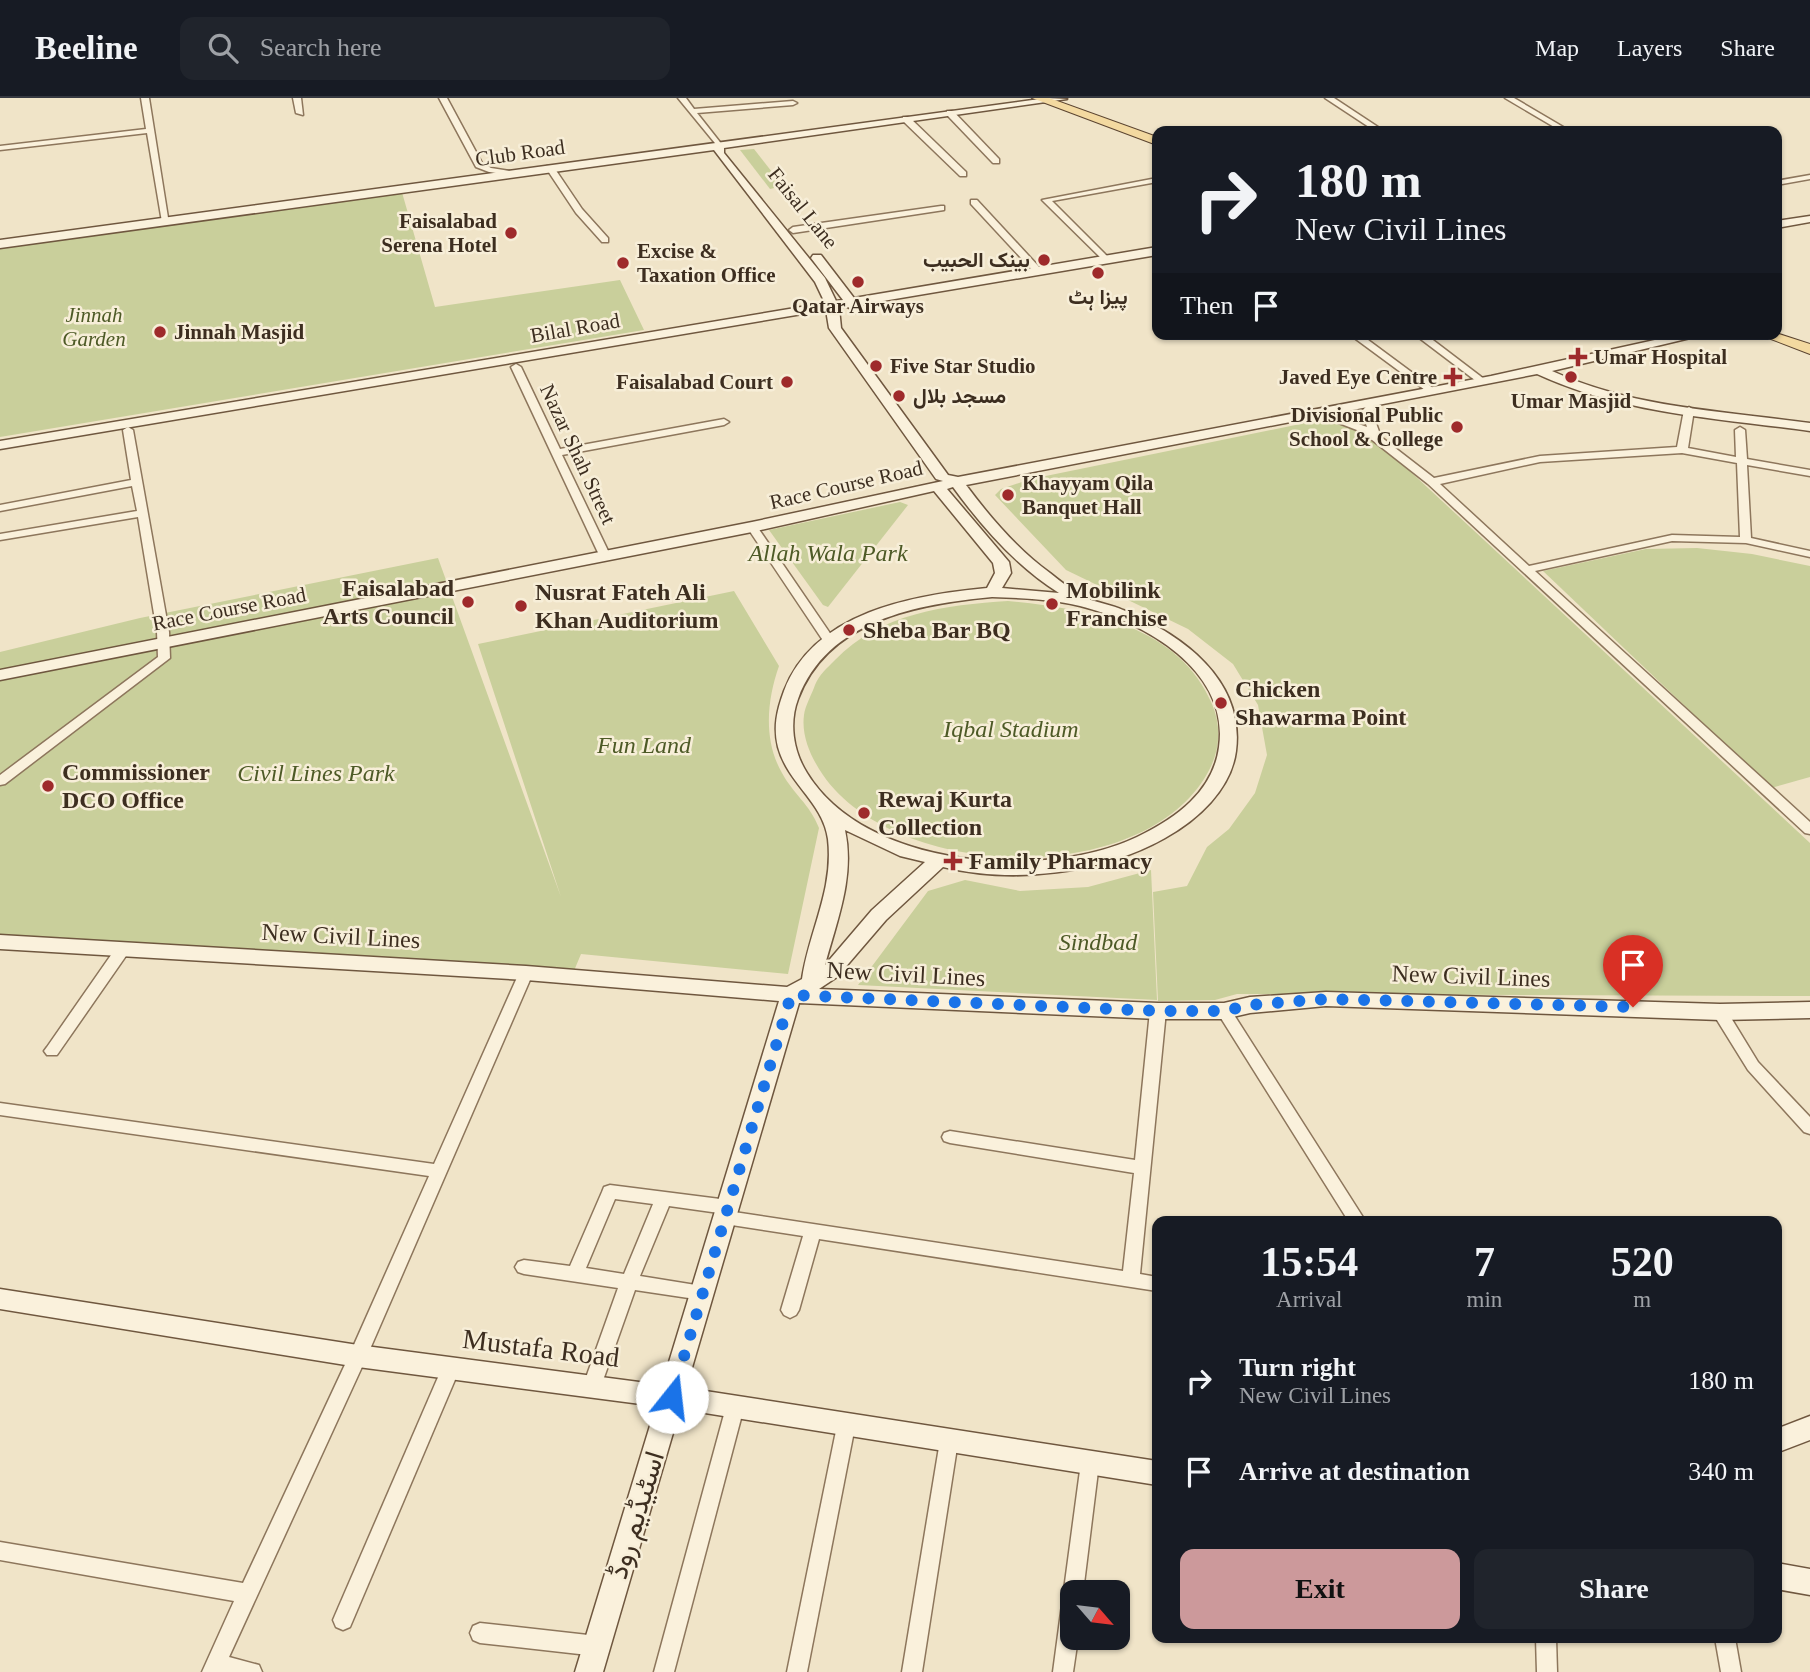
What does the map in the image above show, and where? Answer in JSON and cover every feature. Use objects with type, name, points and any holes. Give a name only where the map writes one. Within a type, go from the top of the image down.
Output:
[{"type":"main road","points":[[1061,99],[1103,117],[1152,132]]},
{"type":"main road","points":[[1042,100],[1152,139]]},
{"type":"main road","points":[[1782,332],[1810,340]]},
{"type":"main road","points":[[1782,340],[1810,349]]},
{"type":"street","points":[[0,244],[139,225],[165,216],[148,131],[145,98]]},
{"type":"street","points":[[297,98],[300,113]]},
{"type":"street","points":[[443,98],[480,165],[488,170],[513,174]]},
{"type":"street","name":"Faisal Lane","points":[[681,98],[715,141],[719,153],[821,281],[831,305]]},
{"type":"street","points":[[1329,98],[1372,126]]},
{"type":"street","points":[[1508,98],[1556,126]]},
{"type":"street","name":"Club Road","points":[[165,216],[197,217],[688,150],[715,141],[746,141],[1061,99]]},
{"type":"street","points":[[692,111],[793,103]]},
{"type":"street","points":[[950,113],[996,161]]},
{"type":"street","points":[[906,119],[963,174]]},
{"type":"street","points":[[0,148],[148,131]]},
{"type":"street","name":"Faisal Lane","points":[[715,141],[733,151],[793,230],[839,283],[854,306]]},
{"type":"street","points":[[461,181],[480,165]]},
{"type":"street","points":[[550,168],[579,211],[605,240]]},
{"type":"street","points":[[1782,182],[1810,177]]},
{"type":"street","points":[[1106,260],[1046,201],[1152,181]]},
{"type":"street","points":[[975,202],[1038,271]]},
{"type":"street","points":[[793,230],[941,208]]},
{"type":"street","points":[[1782,224],[1810,219]]},
{"type":"street","name":"Bilal Road","points":[[854,306],[925,289],[1152,252]]},
{"type":"street","name":"Bilal Road","points":[[0,451],[516,367],[831,305],[854,306],[1152,259]]},
{"type":"street","points":[[839,283],[874,288],[925,289]]},
{"type":"street","points":[[831,305],[835,328],[955,508],[1003,568],[992,592]]},
{"type":"street","points":[[779,317],[817,322],[835,328]]},
{"type":"street","name":"Bilal Road","points":[[0,445],[779,317]]},
{"type":"street","points":[[1362,340],[1432,391]]},
{"type":"street","points":[[1427,340],[1483,382]]},
{"type":"street","name":"Race Course Road","points":[[957,482],[1483,382],[1674,340]]},
{"type":"street","name":"Nazar Shah Street","points":[[516,367],[605,557]]},
{"type":"street","points":[[1539,370],[1574,386],[1608,396],[1810,427]]},
{"type":"street","points":[[1376,402],[1367,411],[1368,419],[1380,440]]},
{"type":"street","points":[[1682,450],[1689,410]]},
{"type":"street","points":[[1318,413],[1366,430],[1432,482],[1810,830]]},
{"type":"street","points":[[556,453],[724,422]]},
{"type":"street","points":[[0,781],[164,658],[128,430]]},
{"type":"street","points":[[1740,430],[1746,540]]},
{"type":"street","points":[[1432,482],[1540,459],[1682,450],[1810,473]]},
{"type":"street","points":[[972,504],[984,488],[1000,474]]},
{"type":"street","points":[[939,481],[957,482],[972,504],[1044,576],[1087,603]]},
{"type":"street","name":"Race Course Road","points":[[0,675],[752,527],[904,493],[939,481]]},
{"type":"street","points":[[0,508],[137,482]]},
{"type":"street","points":[[904,493],[955,508]]},
{"type":"street","points":[[0,537],[142,513]]},
{"type":"street","points":[[752,527],[830,642]]},
{"type":"street","points":[[1529,569],[1672,538],[1746,540],[1810,554]]},
{"type":"street","points":[[992,592],[1053,596],[1087,603],[1133,620],[1165,636],[1203,669],[1217,688],[1230,728],[1229,749],[1212,790],[1174,826],[1147,841],[1084,861],[1012,868],[939,860],[898,848],[861,831],[831,811],[797,772],[787,748],[784,715],[794,683],[815,655],[830,642],[865,621],[901,606],[941,597],[992,592]]},
{"type":"street","name":"اسٹیڈیم روڈ","points":[[589,1672],[727,1212],[801,990],[830,918],[839,861],[839,833],[831,811]]},
{"type":"street","points":[[801,990],[830,972],[879,915],[939,860]]},
{"type":"street","name":"New Civil Lines","points":[[0,942],[1158,1011],[1224,1011],[1250,1005],[1326,999],[1720,1012],[1810,1010]]},
{"type":"street","points":[[52,1051],[123,949]]},
{"type":"street","points":[[252,1672],[213,1668],[358,1356],[526,973]]},
{"type":"street","points":[[1128,1279],[1143,1168],[1158,1011]]},
{"type":"street","points":[[1224,1011],[1354,1216]]},
{"type":"street","points":[[1720,1012],[1753,1066],[1810,1128]]},
{"type":"street","points":[[0,1110],[439,1171]]},
{"type":"street","points":[[950,1137],[1143,1168]]},
{"type":"street","points":[[575,1274],[610,1192],[664,1199],[813,1231],[1152,1283]]},
{"type":"street","points":[[592,1386],[629,1282],[664,1199]]},
{"type":"street","points":[[790,1310],[813,1231]]},
{"type":"street","points":[[524,1267],[702,1293]]},
{"type":"street","name":"Mustafa Road","points":[[0,1299],[358,1356],[672,1397],[1152,1472]]},
{"type":"street","points":[[343,1620],[451,1368]]},
{"type":"street","points":[[664,1672],[735,1407]]},
{"type":"street","points":[[797,1672],[846,1426]]},
{"type":"street","points":[[1782,1439],[1810,1428]]},
{"type":"street","points":[[912,1672],[949,1441]]},
{"type":"street","points":[[1075,1580],[1090,1463]]},
{"type":"street","points":[[0,1551],[248,1594]]},
{"type":"street","points":[[1782,1577],[1810,1582]]},
{"type":"street","points":[[480,1633],[597,1646]]},
{"type":"street","points":[[1546,1643],[1548,1672]]},
{"type":"street","points":[[1726,1643],[1731,1672]]},
{"type":"street","points":[[1063,1672],[1066,1650]]},
{"type":"green space","points":[[754,149],[783,186],[770,189],[740,150]]},
{"type":"green space","name":"Jinnah Garden","points":[[401,189],[435,307],[620,280],[644,330],[0,437],[0,246]]},
{"type":"green space","points":[[1315,421],[1347,425],[1371,435],[1810,843],[1810,996],[1237,994],[1215,1000],[1158,1001],[1153,892],[1187,886],[1207,847],[1229,829],[1255,793],[1267,755],[1258,705],[1233,664],[1188,629],[1066,570],[995,495],[1001,489],[1031,479]]},
{"type":"green space","name":"Allah Wala Park","points":[[900,502],[908,505],[828,607],[823,605],[769,530]]},
{"type":"green space","points":[[1697,548],[1752,554],[1810,566],[1810,777],[1771,788],[1543,571],[1646,549]]},
{"type":"green space","name":"Civil Lines Park","points":[[438,558],[561,897],[478,644],[734,591],[779,666],[772,692],[769,720],[776,760],[819,828],[788,974],[581,954],[571,978],[0,943],[0,652],[140,618]]},
{"type":"green space","name":"Iqbal Stadium","points":[[1008,601],[1067,609],[1126,626],[1153,639],[1177,656],[1197,677],[1212,704],[1218,723],[1218,743],[1204,779],[1170,815],[1125,839],[1071,853],[1014,857],[956,851],[903,835],[857,810],[823,775],[808,747],[804,715],[817,681],[835,660],[872,632],[915,614],[961,605]]},
{"type":"green space","name":"Sindbad","points":[[1151,870],[1157,1000],[858,985],[928,891],[965,880],[1020,891],[1088,887]]},
{"type":"place","name":"Faisalabad Serena Hotel","points":[[511,233]]},
{"type":"place","name":"بينک الحبيب","points":[[1044,260]]},
{"type":"place","name":"Excise & Taxation Office","points":[[623,263]]},
{"type":"place","name":"پیزا ہٹ","points":[[1098,273]]},
{"type":"place","name":"Qatar Airways","points":[[858,282]]},
{"type":"place","name":"Jinnah Masjid","points":[[160,332]]},
{"type":"place","name":"Umar Hospital","points":[[1578,357]]},
{"type":"place","name":"Five Star Studio","points":[[876,366]]},
{"type":"place","name":"Javed Eye Centre","points":[[1453,377]]},
{"type":"place","name":"Umar Masjid","points":[[1571,377]]},
{"type":"place","name":"Faisalabad Court","points":[[787,382]]},
{"type":"place","name":"مسجد بلال","points":[[899,396]]},
{"type":"place","name":"Divisional Public School & College","points":[[1457,427]]},
{"type":"place","name":"Khayyam Qila Banquet Hall","points":[[1008,495]]},
{"type":"place","name":"Faisalabad Arts Council","points":[[468,602]]},
{"type":"place","name":"Mobilink Franchise","points":[[1052,604]]},
{"type":"place","name":"Nusrat Fateh Ali Khan Auditorium","points":[[521,606]]},
{"type":"place","name":"Sheba Bar BQ","points":[[849,630]]},
{"type":"place","name":"Chicken Shawarma Point","points":[[1221,703]]},
{"type":"place","name":"Commissioner DCO Office","points":[[48,786]]},
{"type":"place","name":"Rewaj Kurta Collection","points":[[864,813]]},
{"type":"place","name":"Family Pharmacy","points":[[953,861]]},
{"type":"route","points":[[672,1397],[791,995],[1158,1011],[1224,1011],[1250,1005],[1326,999],[1633,1007]]},
{"type":"park label","name":"Fun Land","points":[[644,745]]}]
